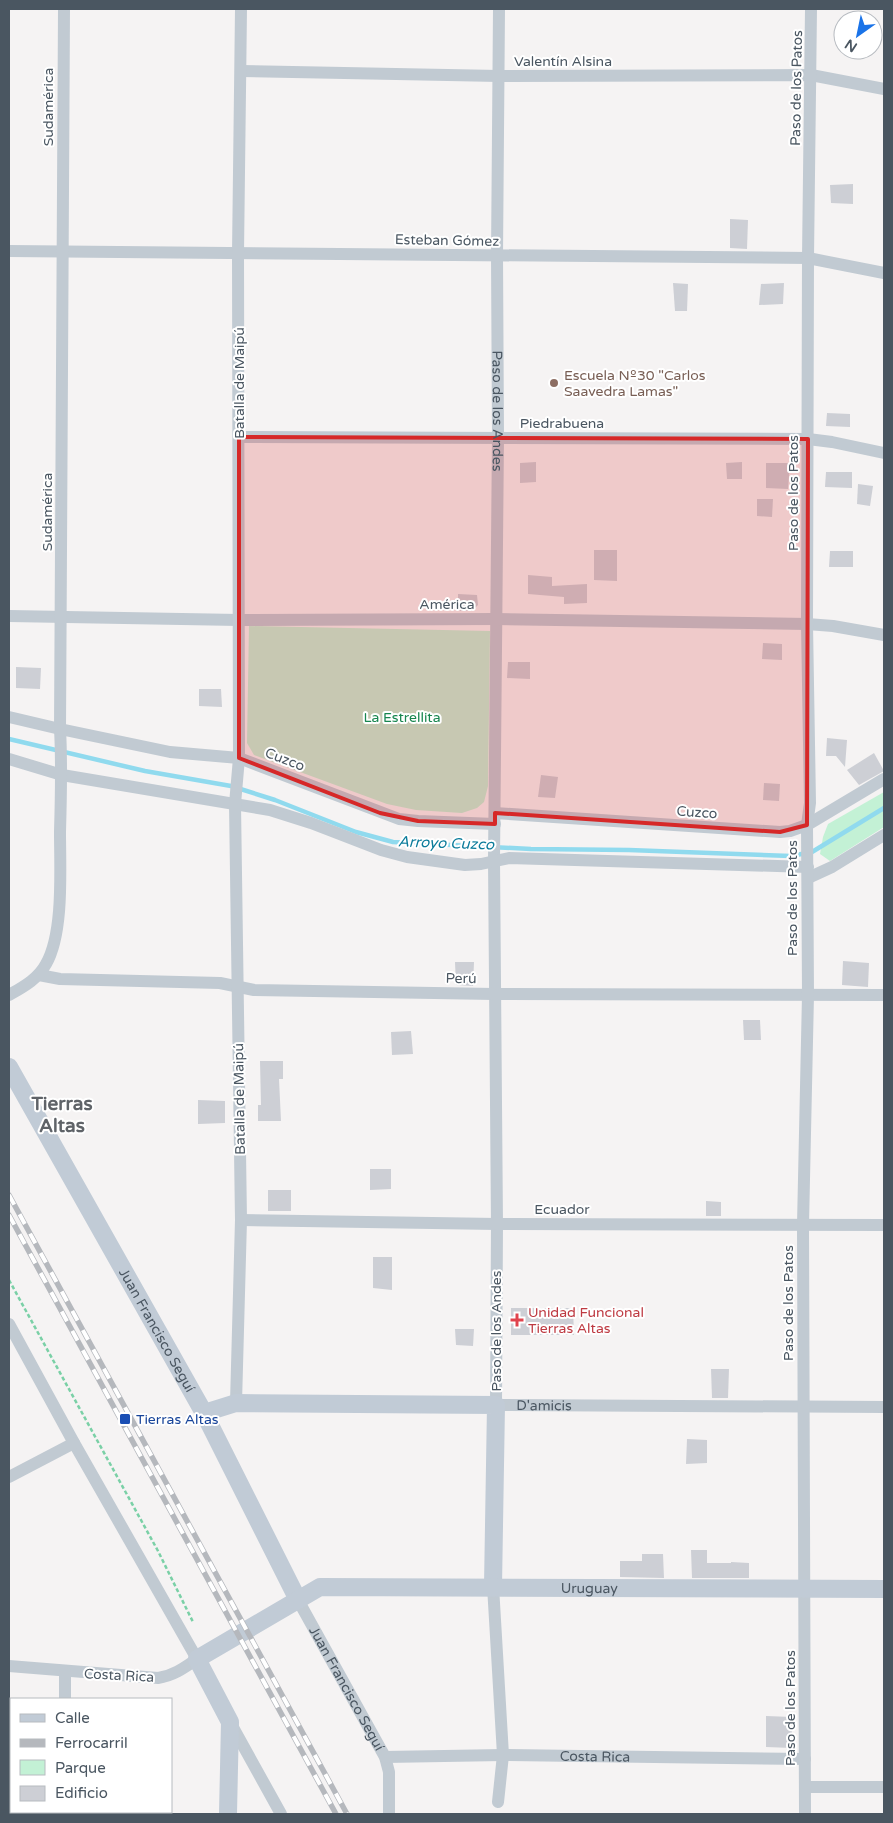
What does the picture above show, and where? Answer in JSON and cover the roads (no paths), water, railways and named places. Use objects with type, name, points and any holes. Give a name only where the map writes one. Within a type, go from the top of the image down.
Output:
[{"type":"street","name":"Sudamérica","points":[[9,995],[27,985],[39,975],[46,964],[53,949],[58,913],[62,771],[60,735],[64,9]]},
{"type":"street","name":"Batalla de Maipú","points":[[236,1403],[240,1220],[236,800],[239,758],[238,253],[241,9]]},
{"type":"street","name":"Paso de los Andes","points":[[498,1802],[502,1755],[493,1586],[497,1224],[494,851],[498,437],[499,9]]},
{"type":"street","name":"Paso de los Patos","points":[[805,1814],[803,1225],[808,995],[807,825],[810,803],[807,624],[811,9]]},
{"type":"street","name":"Valentín Alsina","points":[[241,71],[499,76],[811,75],[884,90]]},
{"type":"street","name":"Esteban Gómez","points":[[9,251],[808,258],[884,273]]},
{"type":"street","name":"Piedrabuena","points":[[239,437],[808,439],[884,453]]},
{"type":"street","name":"América","points":[[9,616],[239,620],[496,619],[807,624],[833,626],[884,635]]},
{"type":"street","name":"Cuzco","points":[[9,716],[60,735],[170,752],[239,758],[399,819],[418,821],[495,818],[780,832],[790,831],[807,825],[884,779]]},
{"type":"street","points":[[9,759],[62,771],[236,800],[311,823],[381,850],[407,857],[465,864],[480,864],[494,851],[509,858],[808,868],[832,866],[884,835]]},
{"type":"street","name":"Perú","points":[[39,975],[60,979],[220,983],[254,990],[494,994],[884,995]]},
{"type":"street","name":"Juan Francisco Seguí","points":[[9,1067],[204,1413],[298,1600],[385,1756],[389,1772],[389,1814]]},
{"type":"street","name":"Ecuador","points":[[240,1220],[497,1224],[884,1225]]},
{"type":"street","points":[[9,1324],[74,1444],[197,1659],[281,1814]]},
{"type":"street","name":"D'amicis","points":[[204,1413],[236,1403],[884,1407]]},
{"type":"street","points":[[9,1477],[74,1444]]},
{"type":"street","name":"Uruguay","points":[[298,1600],[320,1587],[493,1586],[884,1590]]},
{"type":"street","name":"Costa Rica","points":[[9,1666],[158,1678],[168,1676],[298,1600]]},
{"type":"street","points":[[65,1672],[65,1698]]},
{"type":"street","points":[[228,1814],[230,1722]]},
{"type":"street","name":"Costa Rica","points":[[385,1756],[502,1755],[805,1758]]},
{"type":"street","points":[[805,1788],[884,1787]]},
{"type":"waterway","name":"Arroyo Cuzco","points":[[9,739],[145,771],[231,786],[275,800],[356,832],[393,842],[531,849],[629,850],[791,856],[812,852],[884,808]]},
{"type":"railway","points":[[9,1195],[347,1814]]},
{"type":"railway","points":[[9,1215],[336,1814]]},
{"type":"place","name":"Escuela Nº30 \"Carlos Saavedra Lamas\"","points":[[554,383]]},
{"type":"place","name":"Unidad Funcional Tierras Altas","points":[[517,1320]]},
{"type":"place","name":"Tierras Altas","points":[[125,1419]]},
{"type":"district","name":"Tierras Altas","points":[[62,1114]]},
{"type":"park label","name":"La Estrellita","points":[[402,717]]}]
